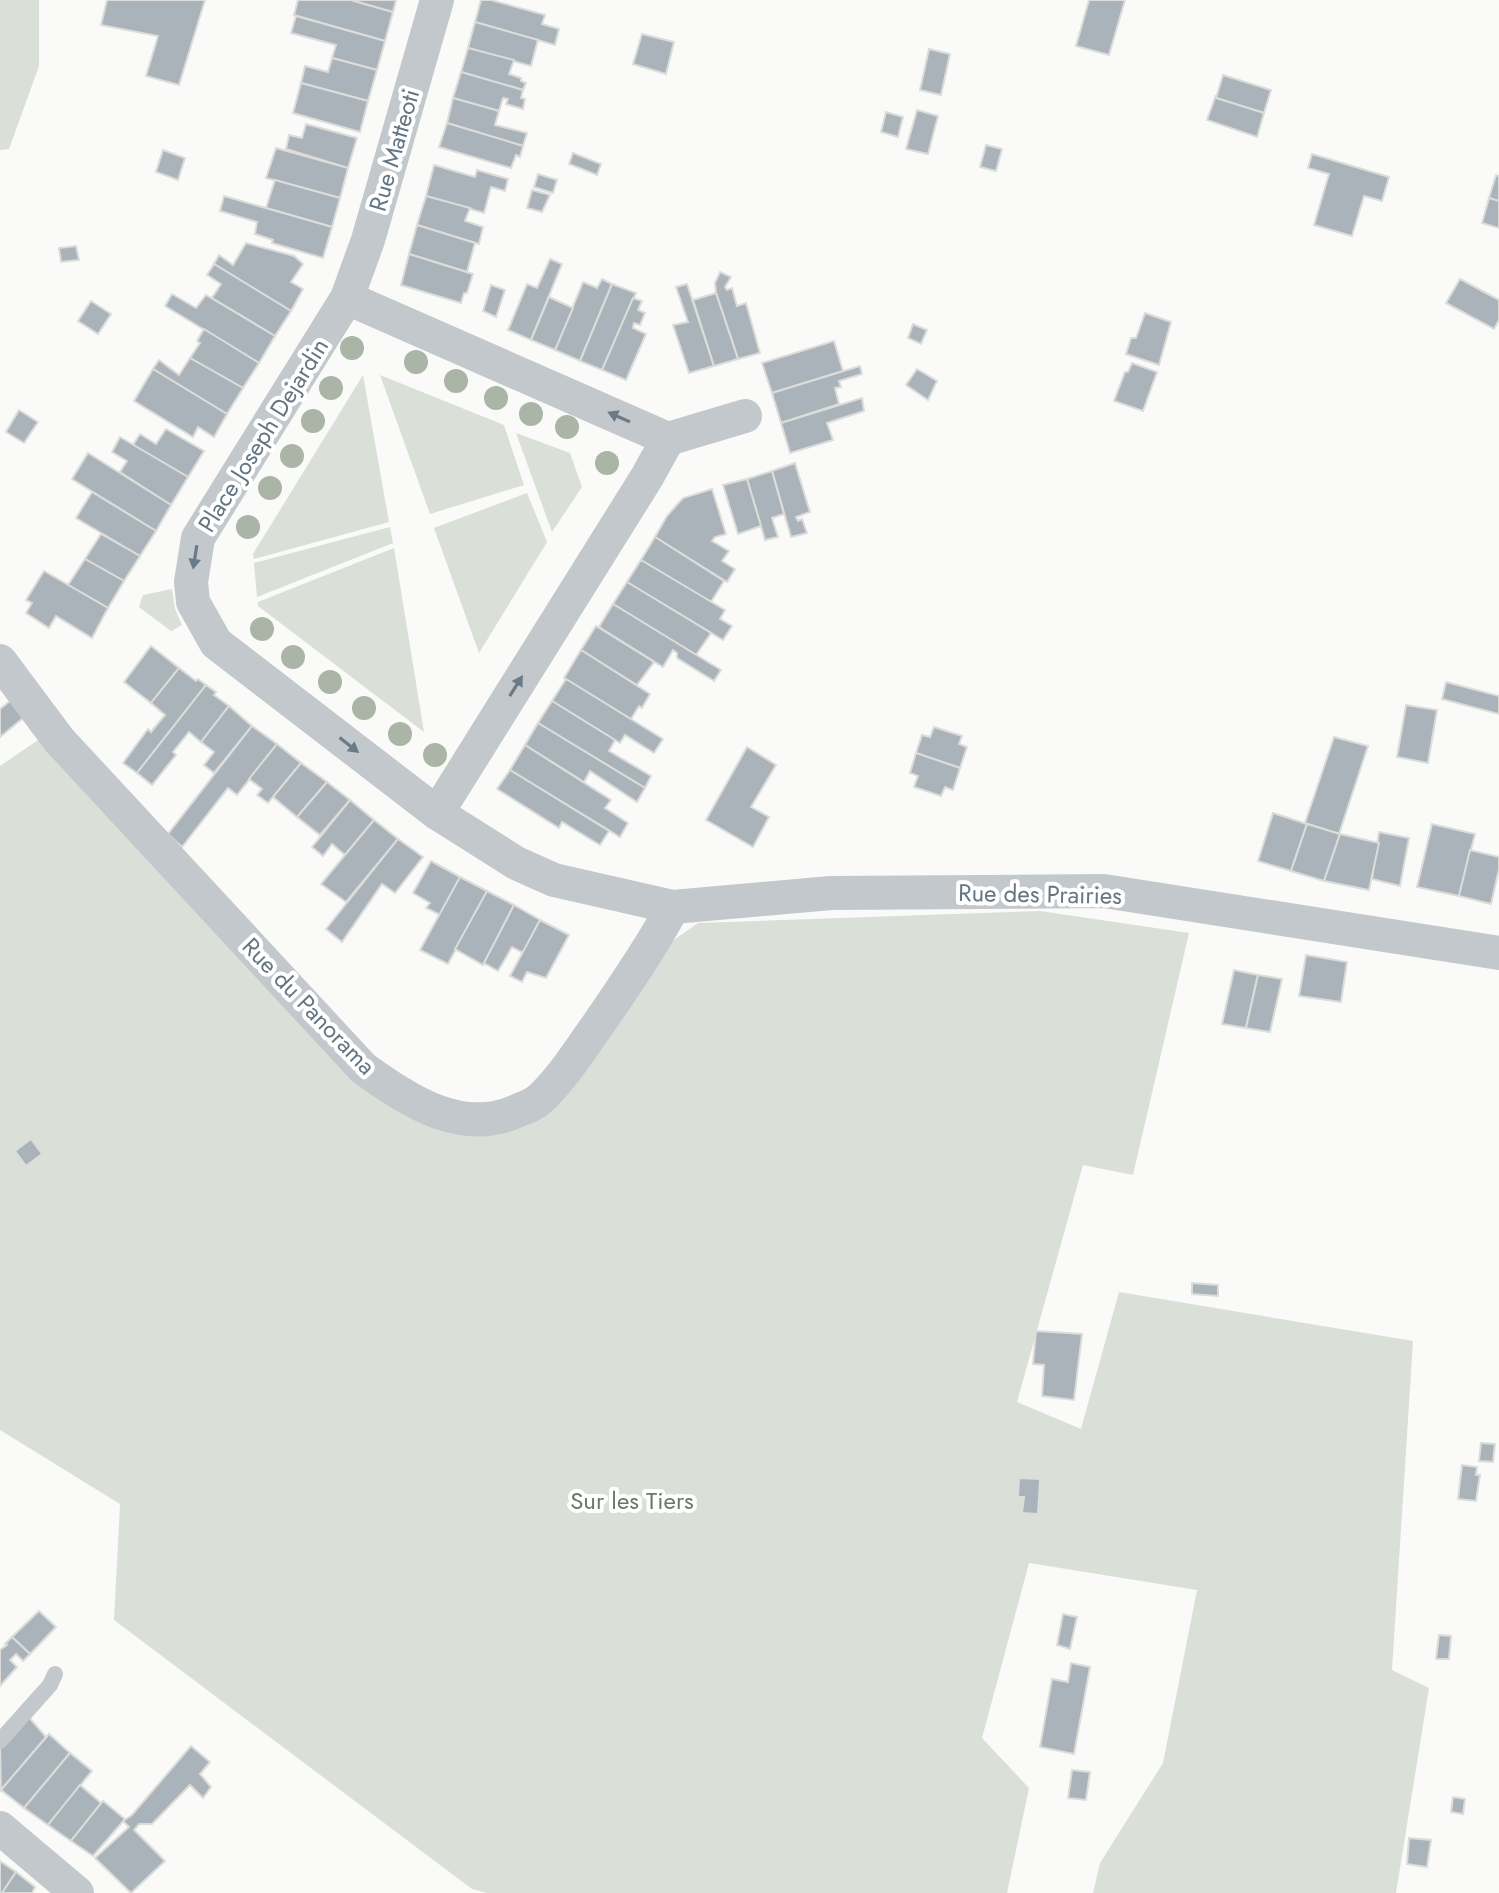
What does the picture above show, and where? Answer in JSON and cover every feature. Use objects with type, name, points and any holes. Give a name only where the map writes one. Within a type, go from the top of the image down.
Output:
[{"type":"street","name":"Rue Matteoti","points":[[347,298],[368,240],[437,0]]},
{"type":"street","points":[[347,298],[668,439],[745,416]]},
{"type":"street","name":"Place Joseph Dejardin","points":[[347,298],[198,538],[191,582],[193,602],[216,643],[437,813],[516,863],[554,880],[673,907]]},
{"type":"street","points":[[437,813],[668,439]]},
{"type":"street","name":"Rue du Panorama","points":[[0,661],[59,740],[363,1068],[431,1110],[466,1120],[500,1120],[538,1101],[566,1070],[642,961],[673,907]]},
{"type":"street","name":"Rue des Prairies","points":[[673,907],[831,893],[1104,891],[1499,953]]},
{"type":"street","points":[[0,1828],[77,1893]]},
{"type":"lane","points":[[0,1741],[50,1685],[55,1674]]},
{"type":"green space","points":[[0,0],[39,0],[39,66],[9,149],[0,150]]},
{"type":"green space","points":[[363,375],[389,522],[254,559],[253,554]]},
{"type":"green space","points":[[380,375],[504,425],[524,485],[430,514]]},
{"type":"green space","points":[[516,433],[570,453],[582,487],[552,532]]},
{"type":"green space","points":[[527,493],[547,542],[479,653],[434,528]]},
{"type":"green space","points":[[390,527],[393,543],[257,597],[254,563]]},
{"type":"green space","points":[[394,548],[424,732],[258,606],[258,602]]},
{"type":"green space","points":[[172,589],[175,609],[182,625],[171,631],[139,607],[143,595]]},
{"type":"green space","name":"Sur les Tiers","points":[[44,736],[327,1054],[497,1131],[671,942],[698,923],[1040,911],[1189,933],[1133,1175],[1083,1165],[1017,1402],[1081,1429],[1119,1292],[1413,1341],[1392,1670],[1429,1688],[1396,1893],[1093,1893],[1100,1863],[1163,1763],[1197,1590],[1029,1563],[982,1738],[1029,1788],[1007,1893],[487,1893],[472,1889],[114,1620],[120,1504],[0,1430],[0,766]]},
{"type":"building","points":[[107,0],[205,0],[179,85],[146,76],[158,36],[101,25]]},
{"type":"building","points":[[298,0],[351,0],[393,12],[385,41],[294,15]]},
{"type":"building","points":[[351,0],[396,0],[393,12]]},
{"type":"building","points":[[481,0],[545,15],[542,24],[559,29],[555,45],[475,22]]},
{"type":"building","points":[[1089,0],[1125,0],[1109,55],[1076,46]]},
{"type":"building","points":[[296,16],[385,41],[377,70],[332,58],[336,45],[291,33]]},
{"type":"building","points":[[475,22],[538,40],[531,66],[468,48]]},
{"type":"building","points":[[642,34],[674,42],[666,74],[633,64]]},
{"type":"building","points":[[468,48],[514,60],[509,74],[526,83],[523,90],[461,72]]},
{"type":"building","points":[[929,49],[950,54],[941,95],[920,90]]},
{"type":"building","points":[[332,58],[377,70],[368,101],[301,83],[305,66],[328,72]]},
{"type":"building","points":[[461,72],[523,90],[523,109],[506,104],[508,99],[503,98],[499,111],[453,98]]},
{"type":"building","points":[[1223,75],[1271,90],[1264,113],[1216,98]]},
{"type":"building","points":[[301,83],[368,101],[360,132],[293,113]]},
{"type":"building","points":[[1216,95],[1216,98],[1264,113],[1257,137],[1207,120]]},
{"type":"building","points":[[453,98],[499,111],[495,125],[527,133],[523,146],[447,123]]},
{"type":"building","points":[[917,110],[938,116],[928,154],[906,149]]},
{"type":"building","points":[[886,112],[903,117],[898,137],[881,132]]},
{"type":"building","points":[[447,123],[523,146],[520,157],[516,155],[511,168],[439,147]]},
{"type":"building","points":[[306,124],[357,138],[348,168],[286,149],[289,135],[302,138]]},
{"type":"building","points":[[986,145],[1002,149],[996,171],[980,167]]},
{"type":"building","points":[[276,148],[348,168],[340,198],[266,178]]},
{"type":"building","points":[[163,150],[185,158],[178,180],[156,172]]},
{"type":"building","points":[[573,153],[601,164],[597,175],[569,164]]},
{"type":"building","points":[[1312,154],[1389,177],[1382,201],[1364,196],[1352,236],[1314,225],[1329,174],[1308,168]]},
{"type":"building","points":[[434,165],[475,177],[477,170],[508,179],[505,191],[491,187],[484,213],[426,196]]},
{"type":"building","points":[[538,174],[557,180],[553,193],[534,187]]},
{"type":"building","points":[[1496,175],[1499,176],[1499,201],[1489,198]]},
{"type":"building","points":[[275,180],[340,198],[332,227],[266,208]]},
{"type":"building","points":[[532,190],[550,195],[542,212],[527,208]]},
{"type":"building","points":[[224,196],[332,227],[323,258],[272,243],[273,240],[255,234],[257,222],[220,211]]},
{"type":"building","points":[[426,196],[470,208],[465,221],[483,227],[479,244],[417,225]]},
{"type":"building","points":[[1489,198],[1499,201],[1499,228],[1482,223]]},
{"type":"building","points":[[417,225],[475,243],[467,272],[409,254]]},
{"type":"building","points":[[246,243],[294,256],[303,264],[291,282],[303,289],[291,311],[214,264],[219,255],[233,265]]},
{"type":"building","points":[[76,246],[79,260],[61,262],[59,248]]},
{"type":"building","points":[[409,254],[473,274],[461,303],[401,285]]},
{"type":"building","points":[[550,259],[562,264],[531,340],[508,330],[527,284],[537,288]]},
{"type":"building","points":[[214,264],[291,311],[275,336],[212,298],[221,284],[207,275]]},
{"type":"building","points":[[720,272],[731,277],[725,287],[727,290],[732,288],[737,306],[746,303],[760,353],[738,359],[716,293],[715,283]]},
{"type":"building","points":[[602,279],[612,284],[580,361],[555,350],[583,282],[597,288]]},
{"type":"building","points":[[1460,279],[1499,300],[1499,320],[1494,329],[1446,303]]},
{"type":"building","points":[[612,284],[636,293],[602,370],[580,361]]},
{"type":"building","points":[[687,284],[714,366],[689,373],[673,325],[688,322],[676,287]]},
{"type":"building","points":[[491,285],[505,290],[496,317],[483,311]]},
{"type":"building","points":[[716,293],[738,359],[714,366],[693,300]]},
{"type":"building","points":[[172,294],[196,308],[206,295],[275,336],[259,363],[165,306]]},
{"type":"building","points":[[549,297],[573,308],[555,350],[531,340]]},
{"type":"building","points":[[633,298],[642,301],[638,310],[645,313],[640,325],[634,323],[633,328],[646,334],[626,380],[602,370]]},
{"type":"building","points":[[91,301],[111,314],[98,334],[78,321]]},
{"type":"building","points":[[1145,313],[1171,322],[1159,365],[1126,354]]},
{"type":"building","points":[[913,324],[927,330],[921,344],[908,338]]},
{"type":"building","points":[[204,329],[259,363],[243,388],[190,358],[200,343],[197,341]]},
{"type":"building","points":[[834,341],[843,371],[772,393],[762,363]]},
{"type":"building","points":[[190,358],[243,388],[227,414],[153,369],[159,360],[179,375]]},
{"type":"building","points":[[1132,363],[1157,372],[1143,411],[1114,401],[1125,372]]},
{"type":"building","points":[[860,366],[862,374],[839,381],[841,387],[835,388],[839,404],[781,423],[772,393]]},
{"type":"building","points":[[153,369],[227,414],[214,437],[198,427],[193,437],[134,401]]},
{"type":"building","points":[[917,369],[937,381],[928,400],[906,385]]},
{"type":"building","points":[[862,398],[864,411],[827,423],[833,440],[790,453],[781,423]]},
{"type":"building","points":[[19,410],[38,422],[24,443],[6,432]]},
{"type":"building","points":[[166,429],[204,451],[188,477],[133,445],[140,434],[156,444]]},
{"type":"building","points":[[120,437],[188,477],[171,505],[120,472],[127,461],[112,452]]},
{"type":"building","points":[[88,453],[171,505],[156,531],[72,479]]},
{"type":"building","points":[[795,463],[810,512],[796,517],[798,521],[802,519],[807,533],[791,537],[772,471]]},
{"type":"building","points":[[772,471],[784,514],[772,518],[778,537],[765,540],[747,479]]},
{"type":"building","points":[[747,479],[761,526],[738,534],[723,485]]},
{"type":"building","points":[[712,489],[726,534],[712,541],[729,551],[722,561],[735,569],[727,582],[655,537],[667,516],[683,498]]},
{"type":"building","points":[[92,492],[156,531],[140,556],[76,518]]},
{"type":"building","points":[[101,534],[140,556],[124,581],[85,559]]},
{"type":"building","points":[[655,537],[724,581],[711,602],[641,560]]},
{"type":"building","points":[[85,559],[124,581],[108,608],[68,585]]},
{"type":"building","points":[[641,560],[725,610],[720,619],[732,626],[723,640],[627,582]]},
{"type":"building","points":[[44,571],[108,608],[92,638],[56,616],[49,628],[26,613],[32,603],[26,600]]},
{"type":"building","points":[[627,582],[711,633],[696,655],[613,604]]},
{"type":"building","points":[[613,604],[721,670],[714,681],[677,658],[673,650],[663,667],[599,627]]},
{"type":"building","points":[[596,626],[654,662],[637,685],[581,650]]},
{"type":"building","points":[[151,646],[179,668],[151,703],[124,682]]},
{"type":"building","points":[[581,650],[650,694],[631,719],[564,678]]},
{"type":"building","points":[[179,668],[206,685],[137,773],[123,763],[148,729],[151,732],[165,715],[151,703]]},
{"type":"building","points":[[566,679],[663,739],[654,753],[625,735],[620,743],[552,701]]},
{"type":"building","points":[[1446,682],[1499,696],[1499,714],[1442,699]]},
{"type":"building","points":[[206,685],[229,706],[201,742],[189,732],[173,752],[176,755],[152,785],[137,773]]},
{"type":"building","points":[[10,701],[23,718],[0,737],[0,709]]},
{"type":"building","points":[[552,701],[615,740],[609,751],[651,776],[645,788],[538,723]]},
{"type":"building","points":[[1406,705],[1437,710],[1428,763],[1397,757]]},
{"type":"building","points":[[229,706],[252,726],[214,773],[204,765],[214,752],[201,742]]},
{"type":"building","points":[[538,723],[645,788],[637,802],[590,771],[584,782],[525,745]]},
{"type":"building","points":[[252,726],[277,744],[237,795],[228,788],[182,847],[168,834]]},
{"type":"building","points":[[934,727],[962,736],[959,744],[967,747],[960,768],[916,753],[922,735],[930,737]]},
{"type":"building","points":[[1334,737],[1368,746],[1339,834],[1305,823]]},
{"type":"building","points":[[277,744],[301,763],[268,803],[257,795],[262,789],[249,779]]},
{"type":"building","points":[[525,745],[611,800],[605,808],[628,823],[620,837],[510,770]]},
{"type":"building","points":[[747,747],[776,765],[751,807],[769,817],[753,847],[706,820]]},
{"type":"building","points":[[916,753],[960,768],[953,790],[945,787],[941,796],[914,787],[918,776],[910,773]]},
{"type":"building","points":[[301,763],[327,782],[297,817],[273,797]]},
{"type":"building","points":[[510,770],[609,831],[600,845],[562,822],[559,828],[497,789]]},
{"type":"building","points":[[327,782],[350,800],[320,835],[297,817]]},
{"type":"building","points":[[350,800],[374,820],[345,855],[332,844],[323,856],[312,847]]},
{"type":"building","points":[[1273,813],[1307,824],[1291,871],[1258,861]]},
{"type":"building","points":[[374,820],[398,839],[346,902],[321,884]]},
{"type":"building","points":[[1307,824],[1340,834],[1324,881],[1291,871]]},
{"type":"building","points":[[1432,824],[1475,834],[1459,896],[1417,887]]},
{"type":"building","points":[[1379,832],[1409,838],[1400,886],[1372,879]]},
{"type":"building","points":[[1340,834],[1379,843],[1369,890],[1324,881]]},
{"type":"building","points":[[398,839],[423,857],[395,893],[382,884],[342,942],[326,929]]},
{"type":"building","points":[[1470,850],[1499,857],[1491,904],[1459,896]]},
{"type":"building","points":[[431,861],[460,877],[440,915],[426,908],[430,903],[413,893]]},
{"type":"building","points":[[460,877],[487,891],[448,964],[420,950]]},
{"type":"building","points":[[487,891],[514,905],[483,965],[455,949]]},
{"type":"building","points":[[514,905],[540,920],[523,953],[512,947],[498,971],[484,963]]},
{"type":"building","points":[[540,920],[569,935],[546,978],[527,972],[522,982],[510,976]]},
{"type":"building","points":[[1306,955],[1347,962],[1341,1002],[1299,996]]},
{"type":"building","points":[[1234,970],[1258,975],[1246,1028],[1222,1024]]},
{"type":"building","points":[[1258,975],[1282,979],[1270,1032],[1246,1028]]},
{"type":"building","points":[[31,1139],[42,1154],[26,1166],[15,1151]]},
{"type":"building","points":[[1192,1283],[1218,1285],[1218,1296],[1192,1294]]},
{"type":"building","points":[[1036,1331],[1082,1334],[1074,1400],[1042,1396],[1044,1365],[1033,1364]]},
{"type":"building","points":[[1481,1443],[1495,1444],[1493,1462],[1479,1461]]},
{"type":"building","points":[[1462,1465],[1477,1467],[1476,1475],[1480,1475],[1476,1501],[1458,1499]]},
{"type":"building","points":[[1019,1478],[1040,1479],[1038,1514],[1022,1513],[1024,1497],[1018,1497]]},
{"type":"building","points":[[39,1611],[56,1627],[30,1654],[12,1637]]},
{"type":"building","points":[[1063,1614],[1077,1617],[1070,1649],[1057,1645]]},
{"type":"building","points":[[1439,1635],[1451,1636],[1449,1659],[1436,1659]]},
{"type":"building","points":[[12,1637],[30,1654],[23,1661],[16,1654],[10,1660],[17,1667],[0,1686],[0,1650]]},
{"type":"building","points":[[1071,1663],[1090,1667],[1074,1754],[1040,1747],[1052,1679],[1068,1682]]},
{"type":"building","points":[[27,1715],[46,1737],[1,1790],[0,1746]]},
{"type":"building","points":[[49,1734],[70,1753],[24,1808],[1,1790]]},
{"type":"building","points":[[191,1746],[210,1762],[200,1774],[211,1787],[203,1798],[190,1785],[152,1824],[139,1824],[134,1830],[165,1861],[131,1893],[95,1858],[129,1827],[123,1821],[132,1815]]},
{"type":"building","points":[[70,1753],[92,1771],[48,1825],[24,1808]]},
{"type":"building","points":[[1072,1770],[1090,1772],[1086,1800],[1068,1798]]},
{"type":"building","points":[[80,1785],[101,1803],[71,1841],[48,1825]]},
{"type":"building","points":[[1453,1797],[1465,1799],[1463,1814],[1451,1812]]},
{"type":"building","points":[[103,1801],[125,1819],[93,1856],[71,1841]]},
{"type":"building","points":[[1409,1838],[1431,1840],[1427,1867],[1407,1864]]},
{"type":"building","points":[[0,1861],[16,1872],[2,1893],[0,1893]]},
{"type":"building","points":[[16,1872],[35,1887],[32,1893],[2,1893]]}]
